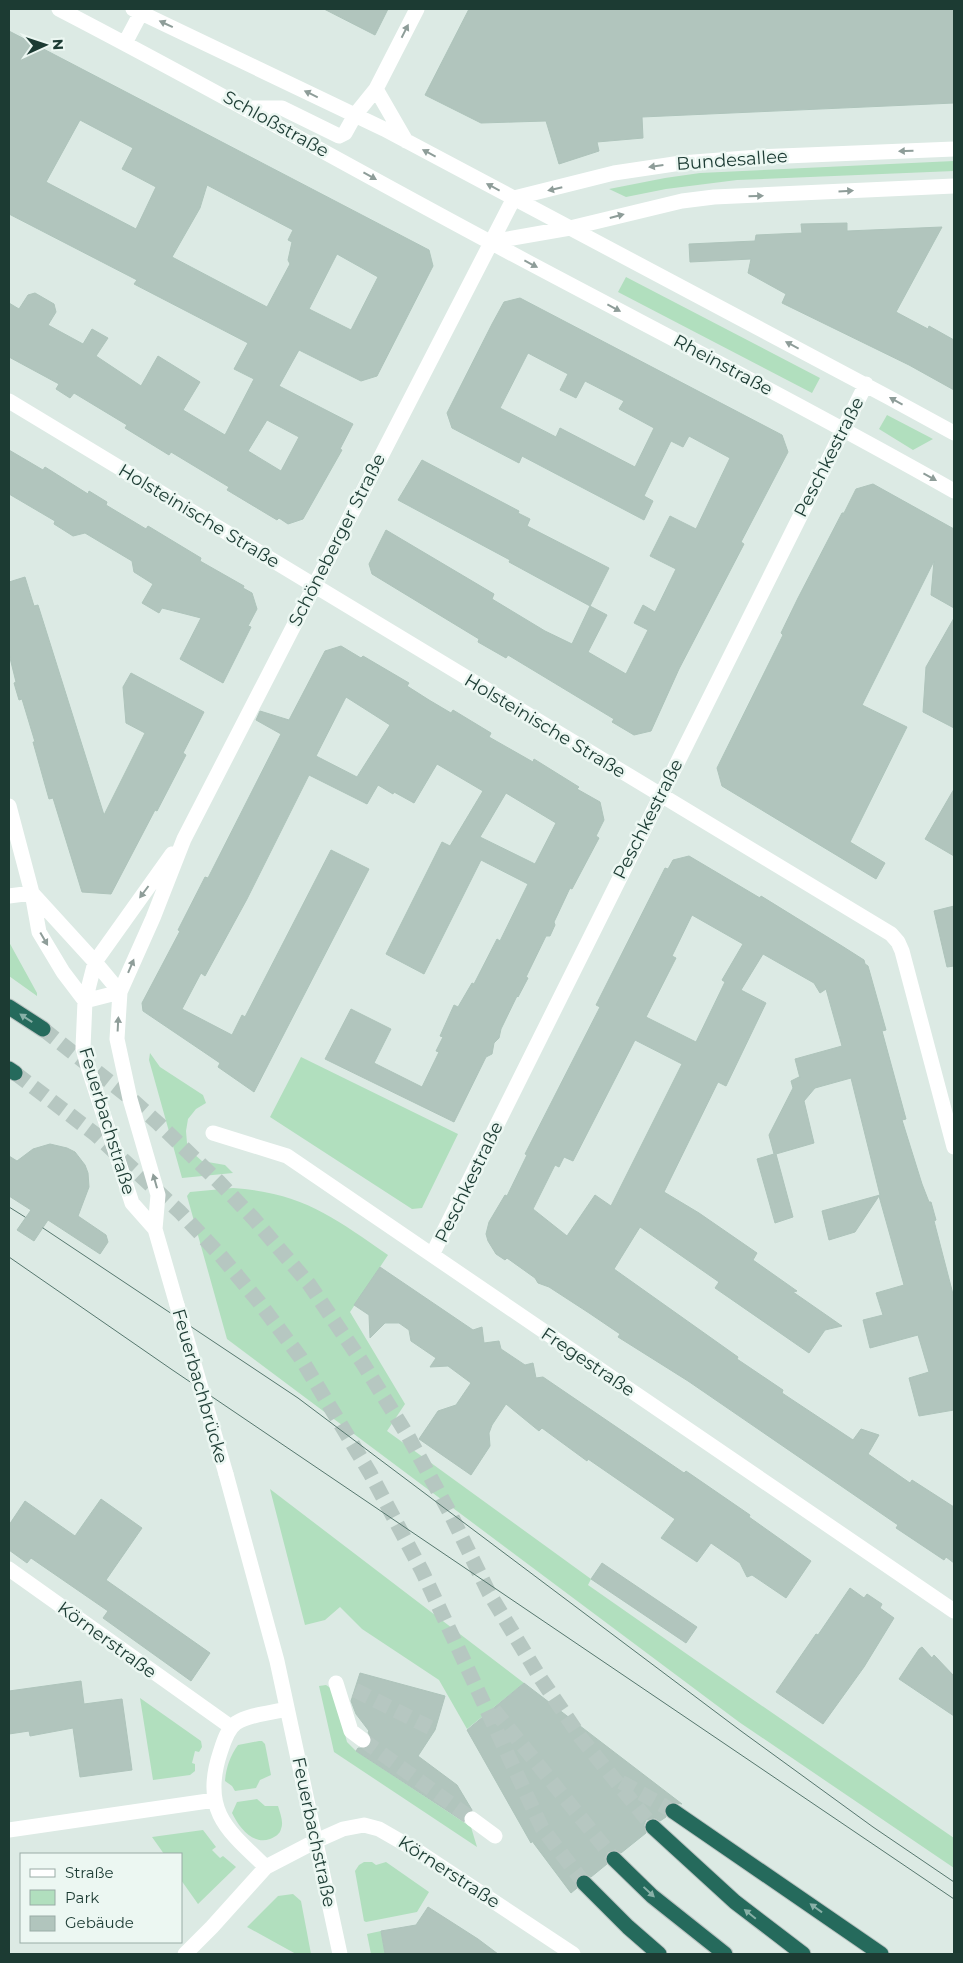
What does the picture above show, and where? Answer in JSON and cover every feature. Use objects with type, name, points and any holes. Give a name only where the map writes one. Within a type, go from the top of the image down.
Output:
[{"type":"highway","points":[[9,1007],[43,1030]]},
{"type":"highway","points":[[673,1811],[881,1954]]},
{"type":"highway","points":[[653,1827],[735,1902],[803,1954]]},
{"type":"highway","points":[[614,1859],[652,1896],[725,1954]]},
{"type":"highway","points":[[584,1883],[628,1927],[659,1954]]},
{"type":"street","name":"Schloßstraße","points":[[59,9],[247,108],[491,242]]},
{"type":"street","points":[[247,108],[282,108],[339,136],[345,133],[355,115],[376,88],[416,9]]},
{"type":"street","points":[[125,43],[139,10],[406,141],[866,384],[954,434]]},
{"type":"street","points":[[376,88],[406,141]]},
{"type":"street","name":"Bundesallee","points":[[514,198],[614,173],[681,163],[759,157],[954,149]]},
{"type":"street","name":"Bundesallee","points":[[491,242],[570,228],[682,201],[714,197],[954,186]]},
{"type":"street","name":"Schöneberger Straße","points":[[120,992],[153,918],[184,839],[514,198]]},
{"type":"street","name":"Rheinstraße","points":[[491,242],[843,428],[954,491]]},
{"type":"street","name":"Peschkestraße","points":[[432,1255],[866,384]]},
{"type":"street","name":"Holsteinische Straße","points":[[9,401],[895,938],[902,951],[954,1147]]},
{"type":"street","points":[[9,806],[32,893],[39,932],[63,972],[84,1001],[120,992],[32,893]]},
{"type":"street","name":"Schöneberger Straße","points":[[95,962],[133,906],[184,839]]},
{"type":"street","points":[[9,896],[32,893]]},
{"type":"street","name":"Feuerbachstraße","points":[[95,962],[84,1001],[83,1048],[132,1203],[155,1230]]},
{"type":"street","name":"Feuerbachstraße","points":[[120,992],[118,1047],[130,1099],[158,1195],[155,1230]]},
{"type":"street","name":"Fregestraße","points":[[212,1133],[286,1156],[954,1611]]},
{"type":"street","name":"Feuerbachbrücke","points":[[155,1230],[245,1543]]},
{"type":"street","name":"Feuerbachstraße","points":[[245,1543],[277,1661],[340,1954]]},
{"type":"street","name":"Körnerstraße","points":[[9,1569],[231,1727]]},
{"type":"street","points":[[336,1683],[352,1731],[363,1740]]},
{"type":"street","points":[[184,1954],[212,1927],[266,1867],[228,1830],[219,1815],[215,1800],[213,1785],[215,1767],[231,1727],[244,1720],[288,1709]]},
{"type":"street","points":[[9,1830],[215,1800]]},
{"type":"street","points":[[472,1819],[495,1836]]},
{"type":"street","name":"Körnerstraße","points":[[266,1867],[343,1829],[364,1824],[379,1829],[442,1867],[573,1954]]},
{"type":"green space","points":[[954,161],[954,171],[737,180],[666,189],[626,197],[609,189],[700,173]]},
{"type":"green space","points":[[626,277],[820,378],[812,393],[618,292]]},
{"type":"green space","points":[[887,415],[933,439],[913,450],[879,429]]},
{"type":"green space","points":[[9,942],[37,993],[37,996],[9,976]]},
{"type":"green space","points":[[150,1053],[160,1067],[203,1095],[206,1103],[196,1109],[188,1119],[186,1131],[187,1143],[194,1154],[202,1161],[225,1165],[233,1173],[182,1178],[149,1060]]},
{"type":"green space","points":[[301,1057],[458,1134],[422,1208],[412,1209],[270,1117]]},
{"type":"green space","points":[[233,1188],[279,1195],[298,1201],[333,1218],[388,1255],[350,1312],[405,1404],[387,1431],[591,1579],[588,1585],[954,1838],[954,1868],[739,1722],[227,1339],[187,1196],[190,1192]]},
{"type":"green space","points":[[270,1489],[524,1683],[467,1729],[439,1680],[362,1629],[340,1607],[325,1620],[305,1625]]},
{"type":"green space","points":[[326,1685],[334,1692],[347,1742],[356,1751],[471,1827],[477,1847],[334,1752],[319,1686]]},
{"type":"green space","points":[[140,1698],[201,1741],[202,1747],[199,1752],[195,1751],[192,1763],[195,1764],[195,1771],[190,1775],[153,1780]]},
{"type":"green space","points":[[259,1741],[265,1744],[271,1775],[260,1780],[256,1788],[235,1791],[225,1781],[227,1767],[231,1758],[238,1745]]},
{"type":"green space","points":[[257,1799],[265,1806],[278,1806],[282,1826],[278,1834],[270,1839],[257,1839],[247,1834],[238,1824],[232,1813],[237,1802]]},
{"type":"green space","points":[[203,1830],[216,1847],[212,1850],[220,1858],[223,1856],[236,1867],[198,1904],[182,1881],[182,1853],[163,1853],[152,1837]]},
{"type":"green space","points":[[364,1862],[372,1862],[376,1865],[386,1862],[429,1892],[417,1912],[364,1921],[355,1871]]},
{"type":"green space","points":[[293,1894],[301,1901],[311,1954],[296,1954],[247,1927],[278,1896]]},
{"type":"green space","points":[[381,1931],[385,1954],[371,1954],[367,1934]]},
{"type":"building","points":[[324,9],[388,9],[375,35]]},
{"type":"building","points":[[469,9],[954,9],[954,103],[642,117],[643,138],[597,142],[599,151],[559,164],[546,121],[481,123],[425,95]]},
{"type":"building","points":[[9,31],[429,250],[433,266],[377,376],[361,381],[299,350],[279,386],[353,424],[340,449],[342,450],[303,519],[288,524],[279,518],[277,520],[227,490],[229,487],[171,452],[169,455],[125,428],[127,425],[74,393],[70,398],[56,389],[59,384],[9,357],[9,303],[19,309],[28,295],[35,293],[54,304],[56,312],[48,325],[83,344],[92,329],[108,338],[96,356],[141,386],[158,356],[200,382],[183,410],[225,435],[254,379],[234,369],[248,343],[134,284],[137,280],[9,214]],"holes":[[[80,120],[133,148],[122,169],[156,187],[136,229],[46,182]],[[207,185],[293,230],[288,240],[292,242],[288,260],[290,264],[267,307],[172,257],[200,208]],[[337,254],[378,277],[351,330],[309,309]],[[267,420],[299,437],[281,471],[248,451]]]},
{"type":"building","points":[[847,223],[847,231],[942,227],[896,312],[928,329],[929,326],[954,340],[954,390],[909,365],[782,303],[786,294],[748,273],[751,259],[690,262],[689,244],[755,241],[756,235],[802,233],[801,224]]},
{"type":"building","points":[[520,298],[782,435],[788,452],[741,542],[744,544],[679,669],[651,731],[634,735],[612,722],[614,719],[508,655],[506,658],[478,642],[479,639],[372,574],[369,564],[386,530],[494,594],[492,599],[545,631],[572,644],[590,606],[607,615],[588,652],[626,674],[648,630],[634,623],[643,605],[655,612],[676,569],[650,556],[670,516],[696,529],[730,458],[689,436],[683,447],[671,441],[644,496],[653,501],[644,520],[522,456],[519,463],[452,428],[447,413],[504,302]],"holes":[[[528,353],[568,374],[560,390],[576,398],[585,381],[624,401],[619,409],[654,428],[635,467],[560,428],[556,437],[500,408]]]},
{"type":"building","points":[[9,450],[43,470],[45,467],[88,494],[89,491],[107,502],[106,505],[146,529],[148,526],[201,558],[200,561],[244,586],[243,588],[252,593],[257,609],[248,626],[251,627],[223,683],[180,659],[201,618],[162,608],[159,613],[142,603],[153,584],[134,572],[132,561],[85,533],[73,536],[54,524],[55,521],[9,494]]},
{"type":"building","points":[[422,460],[519,511],[518,513],[530,519],[527,526],[609,568],[590,606],[509,562],[510,560],[398,500]]},
{"type":"building","points":[[873,484],[954,529],[954,608],[931,595],[934,561],[862,705],[907,727],[850,842],[885,863],[876,879],[722,786],[717,768],[783,635],[781,633],[798,598],[842,513],[844,513],[856,489]]},
{"type":"building","points":[[25,577],[34,606],[38,605],[104,815],[145,733],[126,723],[123,687],[131,673],[204,712],[183,753],[186,755],[111,894],[82,892],[53,798],[49,799],[22,699],[19,700],[14,683],[16,682],[9,654],[9,582]]},
{"type":"building","points":[[954,618],[954,728],[923,712],[926,667]]},
{"type":"building","points":[[341,646],[361,658],[363,656],[409,683],[407,686],[429,700],[451,713],[453,710],[491,733],[489,737],[533,762],[534,759],[579,787],[577,789],[600,802],[604,820],[596,836],[599,838],[572,889],[570,888],[554,922],[555,925],[550,936],[546,936],[526,977],[528,978],[501,1029],[499,1038],[494,1043],[492,1054],[486,1057],[454,1122],[325,1059],[351,1009],[391,1029],[374,1063],[422,1087],[439,1052],[436,1051],[443,1037],[440,1036],[454,1005],[458,1007],[472,983],[474,984],[497,939],[500,941],[528,884],[481,860],[424,974],[386,954],[442,842],[450,846],[483,791],[437,764],[414,803],[378,785],[367,804],[309,775],[247,899],[205,976],[201,973],[182,1009],[232,1035],[242,1015],[245,1017],[331,850],[369,869],[254,1092],[218,1067],[220,1063],[143,1011],[142,1003],[180,931],[178,930],[205,877],[208,878],[281,734],[256,720],[260,711],[289,720],[325,651]],"holes":[[[346,697],[390,725],[357,777],[316,756]],[[506,793],[556,823],[535,864],[480,837]]]},
{"type":"building","points":[[954,789],[954,856],[925,839]]},
{"type":"building","points":[[689,856],[760,898],[761,896],[864,960],[868,966],[886,1030],[882,1031],[906,1119],[902,1120],[922,1184],[929,1202],[931,1202],[936,1220],[934,1221],[954,1298],[954,1410],[919,1416],[909,1378],[929,1372],[918,1335],[870,1348],[863,1320],[883,1315],[876,1293],[904,1285],[879,1196],[855,1232],[829,1240],[822,1211],[880,1195],[851,1078],[815,1088],[804,1101],[814,1143],[776,1154],[793,1217],[775,1223],[757,1159],[774,1154],[769,1135],[793,1088],[791,1081],[800,1078],[795,1059],[842,1046],[826,989],[820,993],[814,983],[763,954],[741,990],[766,1003],[726,1086],[718,1082],[664,1192],[699,1213],[757,1253],[753,1260],[797,1291],[793,1292],[842,1326],[825,1330],[809,1353],[715,1288],[719,1282],[640,1227],[614,1269],[738,1357],[737,1359],[783,1390],[782,1393],[853,1440],[861,1429],[879,1435],[868,1454],[910,1483],[912,1480],[954,1507],[954,1563],[946,1557],[944,1560],[896,1528],[898,1525],[688,1381],[618,1337],[620,1334],[549,1287],[538,1283],[535,1278],[507,1258],[505,1260],[496,1254],[488,1241],[486,1234],[489,1222],[505,1195],[507,1196],[527,1155],[525,1154],[600,1007],[596,1005],[665,868],[668,869],[673,860]],"holes":[[[692,915],[743,944],[722,980],[725,982],[696,1042],[646,1017],[676,958],[672,956]],[[635,1040],[682,1064],[611,1206],[595,1195],[567,1236],[533,1209],[555,1165],[559,1167],[564,1157],[573,1161]]]},
{"type":"building","points":[[954,906],[954,966],[947,967],[934,911]]},
{"type":"building","points":[[50,1144],[75,1152],[85,1165],[88,1173],[89,1187],[78,1216],[106,1235],[108,1242],[100,1254],[48,1220],[34,1241],[17,1230],[31,1210],[9,1196],[9,1156],[17,1161],[33,1149]]},
{"type":"building","points":[[380,1267],[473,1330],[482,1327],[484,1343],[499,1341],[501,1349],[525,1365],[533,1363],[536,1378],[543,1377],[684,1473],[686,1471],[750,1515],[749,1517],[811,1561],[786,1598],[752,1575],[747,1577],[740,1563],[711,1543],[697,1562],[661,1538],[675,1519],[588,1459],[587,1461],[542,1428],[539,1431],[506,1404],[492,1425],[489,1433],[490,1446],[471,1475],[419,1439],[438,1411],[456,1405],[471,1383],[448,1366],[430,1367],[436,1358],[411,1341],[409,1330],[399,1323],[385,1323],[370,1338],[369,1315],[354,1305]]},
{"type":"building","points":[[101,1499],[142,1528],[106,1580],[210,1653],[191,1681],[103,1618],[108,1611],[31,1558],[27,1563],[9,1550],[9,1525],[25,1501],[75,1536]]},
{"type":"building","points":[[602,1563],[697,1627],[686,1643],[591,1579]]},
{"type":"building","points":[[850,1588],[864,1598],[867,1594],[882,1604],[880,1608],[894,1618],[864,1667],[823,1724],[776,1692]]},
{"type":"building","points":[[922,1647],[932,1658],[934,1655],[954,1676],[954,1716],[899,1679]]},
{"type":"building","points":[[360,1673],[445,1696],[435,1730],[418,1756],[457,1785],[472,1810],[465,1813],[463,1821],[356,1751],[358,1748],[367,1748],[372,1741],[369,1731],[356,1714],[351,1701]]},
{"type":"building","points":[[81,1681],[84,1704],[122,1699],[132,1770],[80,1777],[73,1728],[30,1736],[29,1731],[9,1734],[9,1691]]},
{"type":"building","points":[[524,1683],[682,1804],[669,1802],[664,1810],[666,1817],[660,1821],[655,1818],[646,1820],[644,1825],[646,1833],[621,1853],[616,1850],[608,1852],[605,1857],[607,1864],[591,1877],[586,1874],[578,1876],[575,1881],[577,1888],[571,1893],[532,1841],[531,1843],[467,1730]]},
{"type":"building","points":[[428,1907],[498,1954],[385,1954],[381,1931],[416,1925]]},
{"type":"tunnel","points":[[43,1029],[130,1098],[159,1124],[254,1219],[309,1284],[362,1362],[408,1436],[450,1513],[489,1593],[539,1676],[581,1738],[653,1827]]},
{"type":"tunnel","points":[[15,1073],[95,1134],[180,1212],[221,1256],[259,1302],[300,1357],[370,1473],[422,1571],[542,1828],[584,1883]]},
{"type":"tunnel","points":[[355,1690],[435,1730]]},
{"type":"tunnel","points":[[494,1710],[614,1859]]},
{"type":"tunnel","points":[[363,1740],[472,1819]]},
{"type":"tunnel","points":[[621,1782],[673,1811]]},
{"type":"tram line","points":[[9,1207],[25,1217]]},
{"type":"tram line","points":[[43,1228],[298,1398],[741,1731],[873,1827],[954,1882]]},
{"type":"tram line","points":[[9,1257],[171,1369],[954,1899]]}]
